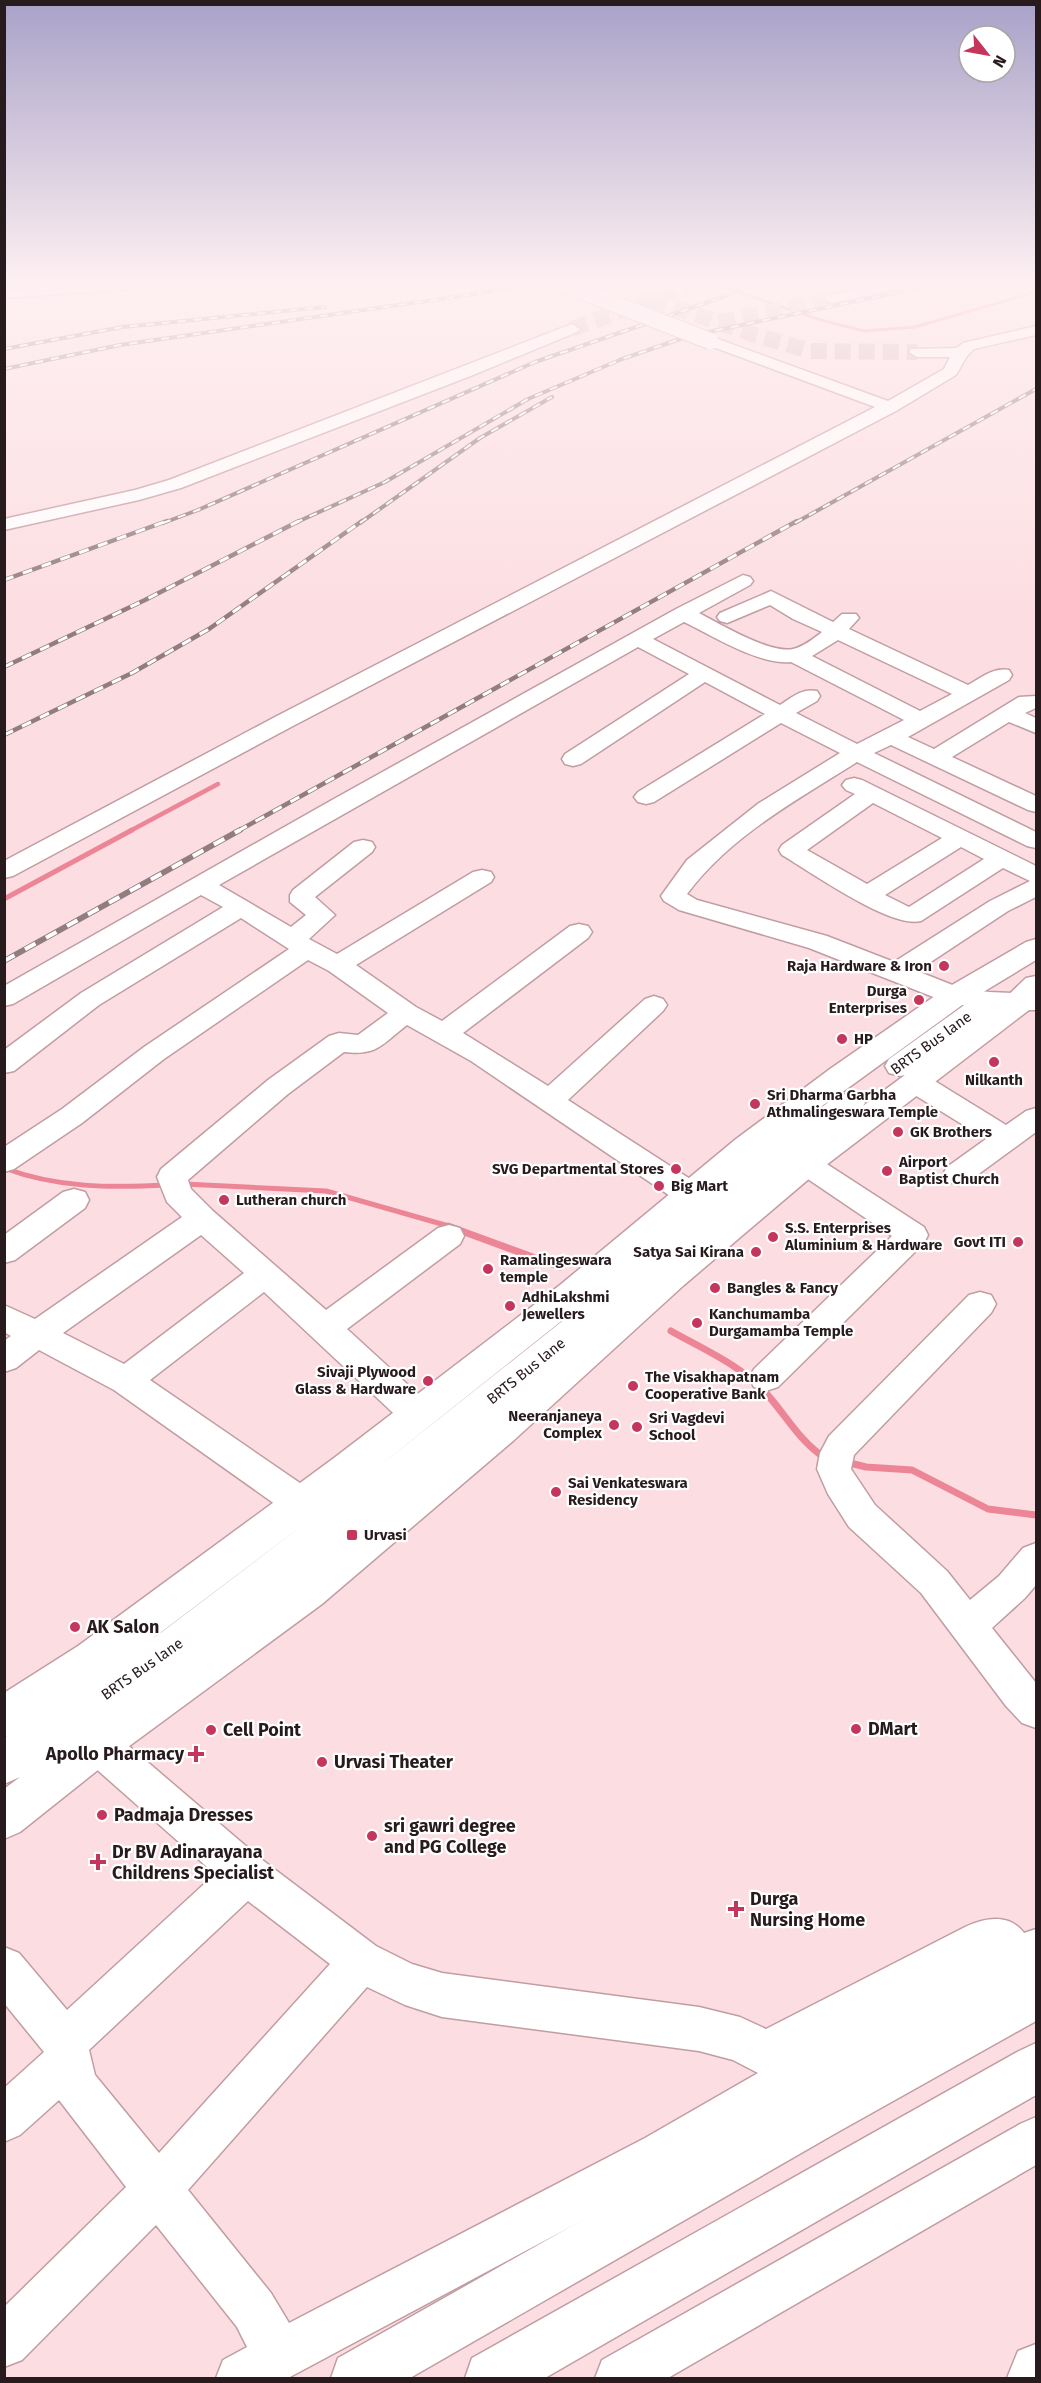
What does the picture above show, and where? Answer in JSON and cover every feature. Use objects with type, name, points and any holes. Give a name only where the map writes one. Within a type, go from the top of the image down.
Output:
[{"type":"main road","points":[[4,1717],[69,1719],[308,1591],[501,1430],[672,1276],[806,1164],[915,1082],[1007,997],[1036,948]]},
{"type":"main road","name":"BRTS Bus lane","points":[[4,1763],[173,1647],[403,1470],[577,1329],[766,1164],[1007,997],[1036,966]]},
{"type":"main road","points":[[4,1817],[69,1719],[93,1659],[418,1415],[572,1294],[775,1125],[1007,997]]},
{"type":"main road","points":[[358,2379],[798,2126],[1032,1972]]},
{"type":"main road","points":[[492,2379],[1036,2068]]},
{"type":"street","points":[[4,525],[139,495],[175,484],[414,392]]},
{"type":"street","points":[[850,392],[890,407]]},
{"type":"street","points":[[4,871],[283,722],[915,392]]},
{"type":"street","points":[[4,998],[351,799],[743,581]]},
{"type":"street","points":[[727,617],[748,606],[838,629],[970,694]]},
{"type":"street","points":[[691,609],[727,617],[802,652],[920,720]]},
{"type":"street","points":[[691,609],[762,650],[781,656],[802,652],[838,629]]},
{"type":"street","points":[[638,639],[856,753],[1036,841]]},
{"type":"street","points":[[573,759],[703,674]]},
{"type":"street","points":[[1001,675],[891,737],[856,753],[767,808],[696,865],[674,896],[688,905],[791,933],[896,973],[1007,997]]},
{"type":"street","points":[[646,797],[809,696]]},
{"type":"street","points":[[934,758],[1027,702],[1036,702]]},
{"type":"street","points":[[1008,713],[1036,726]]},
{"type":"street","points":[[891,737],[1026,801],[1036,780]]},
{"type":"street","points":[[827,771],[1036,875]]},
{"type":"street","points":[[872,793],[791,850],[867,895],[912,916],[1001,859]]},
{"type":"street","points":[[867,895],[959,838]]},
{"type":"street","points":[[6,1161],[72,1116],[299,944],[322,915],[303,902],[302,895],[363,847]]},
{"type":"street","points":[[338,965],[482,877]]},
{"type":"street","points":[[201,885],[338,965],[406,1013],[550,1100],[690,1194]]},
{"type":"street","points":[[896,973],[999,906],[1036,887]]},
{"type":"street","points":[[4,1064],[90,999],[241,907]]},
{"type":"street","points":[[444,1034],[579,932]]},
{"type":"street","points":[[550,1100],[590,1066],[609,1045],[654,1005]]},
{"type":"street","points":[[406,1013],[363,1044],[339,1042],[278,1087],[175,1186],[202,1219],[418,1415]]},
{"type":"street","points":[[915,1082],[1007,1139]]},
{"type":"street","points":[[958,1174],[1036,1118]]},
{"type":"street","points":[[766,1378],[913,1234],[806,1164]]},
{"type":"street","points":[[4,1252],[74,1200]]},
{"type":"street","points":[[4,1359],[202,1219]]},
{"type":"street","points":[[324,1329],[449,1236]]},
{"type":"street","points":[[126,1381],[264,1274]]},
{"type":"street","points":[[980,1304],[841,1446],[836,1461],[840,1484],[862,1516],[934,1582],[1020,1693],[1036,1710]]},
{"type":"street","points":[[4,1317],[126,1381],[301,1503]]},
{"type":"street","points":[[967,1626],[1012,1587],[1036,1559]]},
{"type":"street","points":[[69,1719],[246,1874],[361,1960],[405,1983],[442,1995],[699,2029],[740,2039],[785,2062]]},
{"type":"street","points":[[4,2119],[67,2051],[246,1874]]},
{"type":"street","points":[[4,2342],[158,2190],[361,1960]]},
{"type":"street","points":[[4,1968],[67,2051],[71,2077],[79,2091],[254,2310],[280,2357]]},
{"type":"street","points":[[241,2379],[661,2154],[785,2062],[1032,1972]]},
{"type":"street","points":[[620,2379],[1036,2140]]},
{"type":"street","points":[[1032,2379],[1036,2369]]},
{"type":"waterway","points":[[130,831],[218,784]]},
{"type":"waterway","points":[[4,899],[132,830]]},
{"type":"waterway","points":[[4,1168],[24,1175],[64,1183],[125,1186],[167,1185]]},
{"type":"waterway","points":[[184,1184],[326,1191],[452,1227]]},
{"type":"waterway","points":[[448,1226],[560,1267]]},
{"type":"waterway","points":[[671,1331],[721,1358],[755,1382],[800,1436],[825,1458]]},
{"type":"waterway","points":[[846,1462],[866,1467],[912,1470],[988,1509],[1036,1515]]},
{"type":"railway","points":[[163,523],[198,510],[466,392]]},
{"type":"railway","points":[[296,523],[385,482],[528,399],[544,392]]},
{"type":"railway","points":[[795,523],[1030,392]]},
{"type":"railway","points":[[360,523],[480,438],[552,397]]},
{"type":"railway","points":[[4,580],[167,521]]},
{"type":"railway","points":[[4,735],[132,673],[209,629],[362,521]]},
{"type":"railway","points":[[238,831],[797,521]]},
{"type":"railway","points":[[4,667],[145,600],[296,523]]},
{"type":"railway","points":[[4,961],[240,830]]},
{"type":"place","name":"Raja Hardware & Iron","points":[[944,966]]},
{"type":"place","name":"Durga Enterprises","points":[[919,1000]]},
{"type":"place","name":"HP","points":[[842,1039]]},
{"type":"place","name":"Nilkanth","points":[[994,1062]]},
{"type":"place","name":"Sri Dharma Garbha Athmalingeswara Temple","points":[[755,1104]]},
{"type":"place","name":"GK Brothers","points":[[898,1132]]},
{"type":"place","name":"SVG Departmental Stores","points":[[676,1169]]},
{"type":"place","name":"Airport Baptist Church","points":[[887,1171]]},
{"type":"place","name":"Big Mart","points":[[659,1186]]},
{"type":"place","name":"Lutheran church","points":[[224,1200]]},
{"type":"place","name":"S.S. Enterprises Aluminium & Hardware","points":[[773,1237]]},
{"type":"place","name":"Govt ITI","points":[[1018,1242]]},
{"type":"place","name":"Satya Sai Kirana","points":[[756,1252]]},
{"type":"place","name":"Ramalingeswara temple","points":[[488,1269]]},
{"type":"place","name":"Bangles & Fancy","points":[[715,1288]]},
{"type":"place","name":"AdhiLakshmi Jewellers","points":[[510,1306]]},
{"type":"place","name":"Kanchumamba Durgamamba Temple","points":[[697,1323]]},
{"type":"place","name":"Sivaji Plywood Glass & Hardware","points":[[428,1381]]},
{"type":"place","name":"The Visakhapatnam Cooperative Bank","points":[[633,1386]]},
{"type":"place","name":"Neeranjaneya Complex","points":[[614,1425]]},
{"type":"place","name":"Sri Vagdevi School","points":[[637,1427]]},
{"type":"place","name":"Sai Venkateswara Residency","points":[[556,1492]]},
{"type":"place","name":"Urvasi","points":[[352,1535]]},
{"type":"place","name":"AK Salon","points":[[75,1627]]},
{"type":"place","name":"DMart","points":[[856,1729]]},
{"type":"place","name":"Cell Point","points":[[211,1730]]},
{"type":"place","name":"Apollo Pharmacy","points":[[196,1754]]},
{"type":"place","name":"Urvasi Theater","points":[[322,1762]]},
{"type":"place","name":"Padmaja Dresses","points":[[102,1815]]},
{"type":"place","name":"sri gawri degree and PG College","points":[[372,1836]]},
{"type":"place","name":"Dr BV Adinarayana Childrens Specialist","points":[[98,1862]]},
{"type":"place","name":"Durga Nursing Home","points":[[736,1909]]}]
